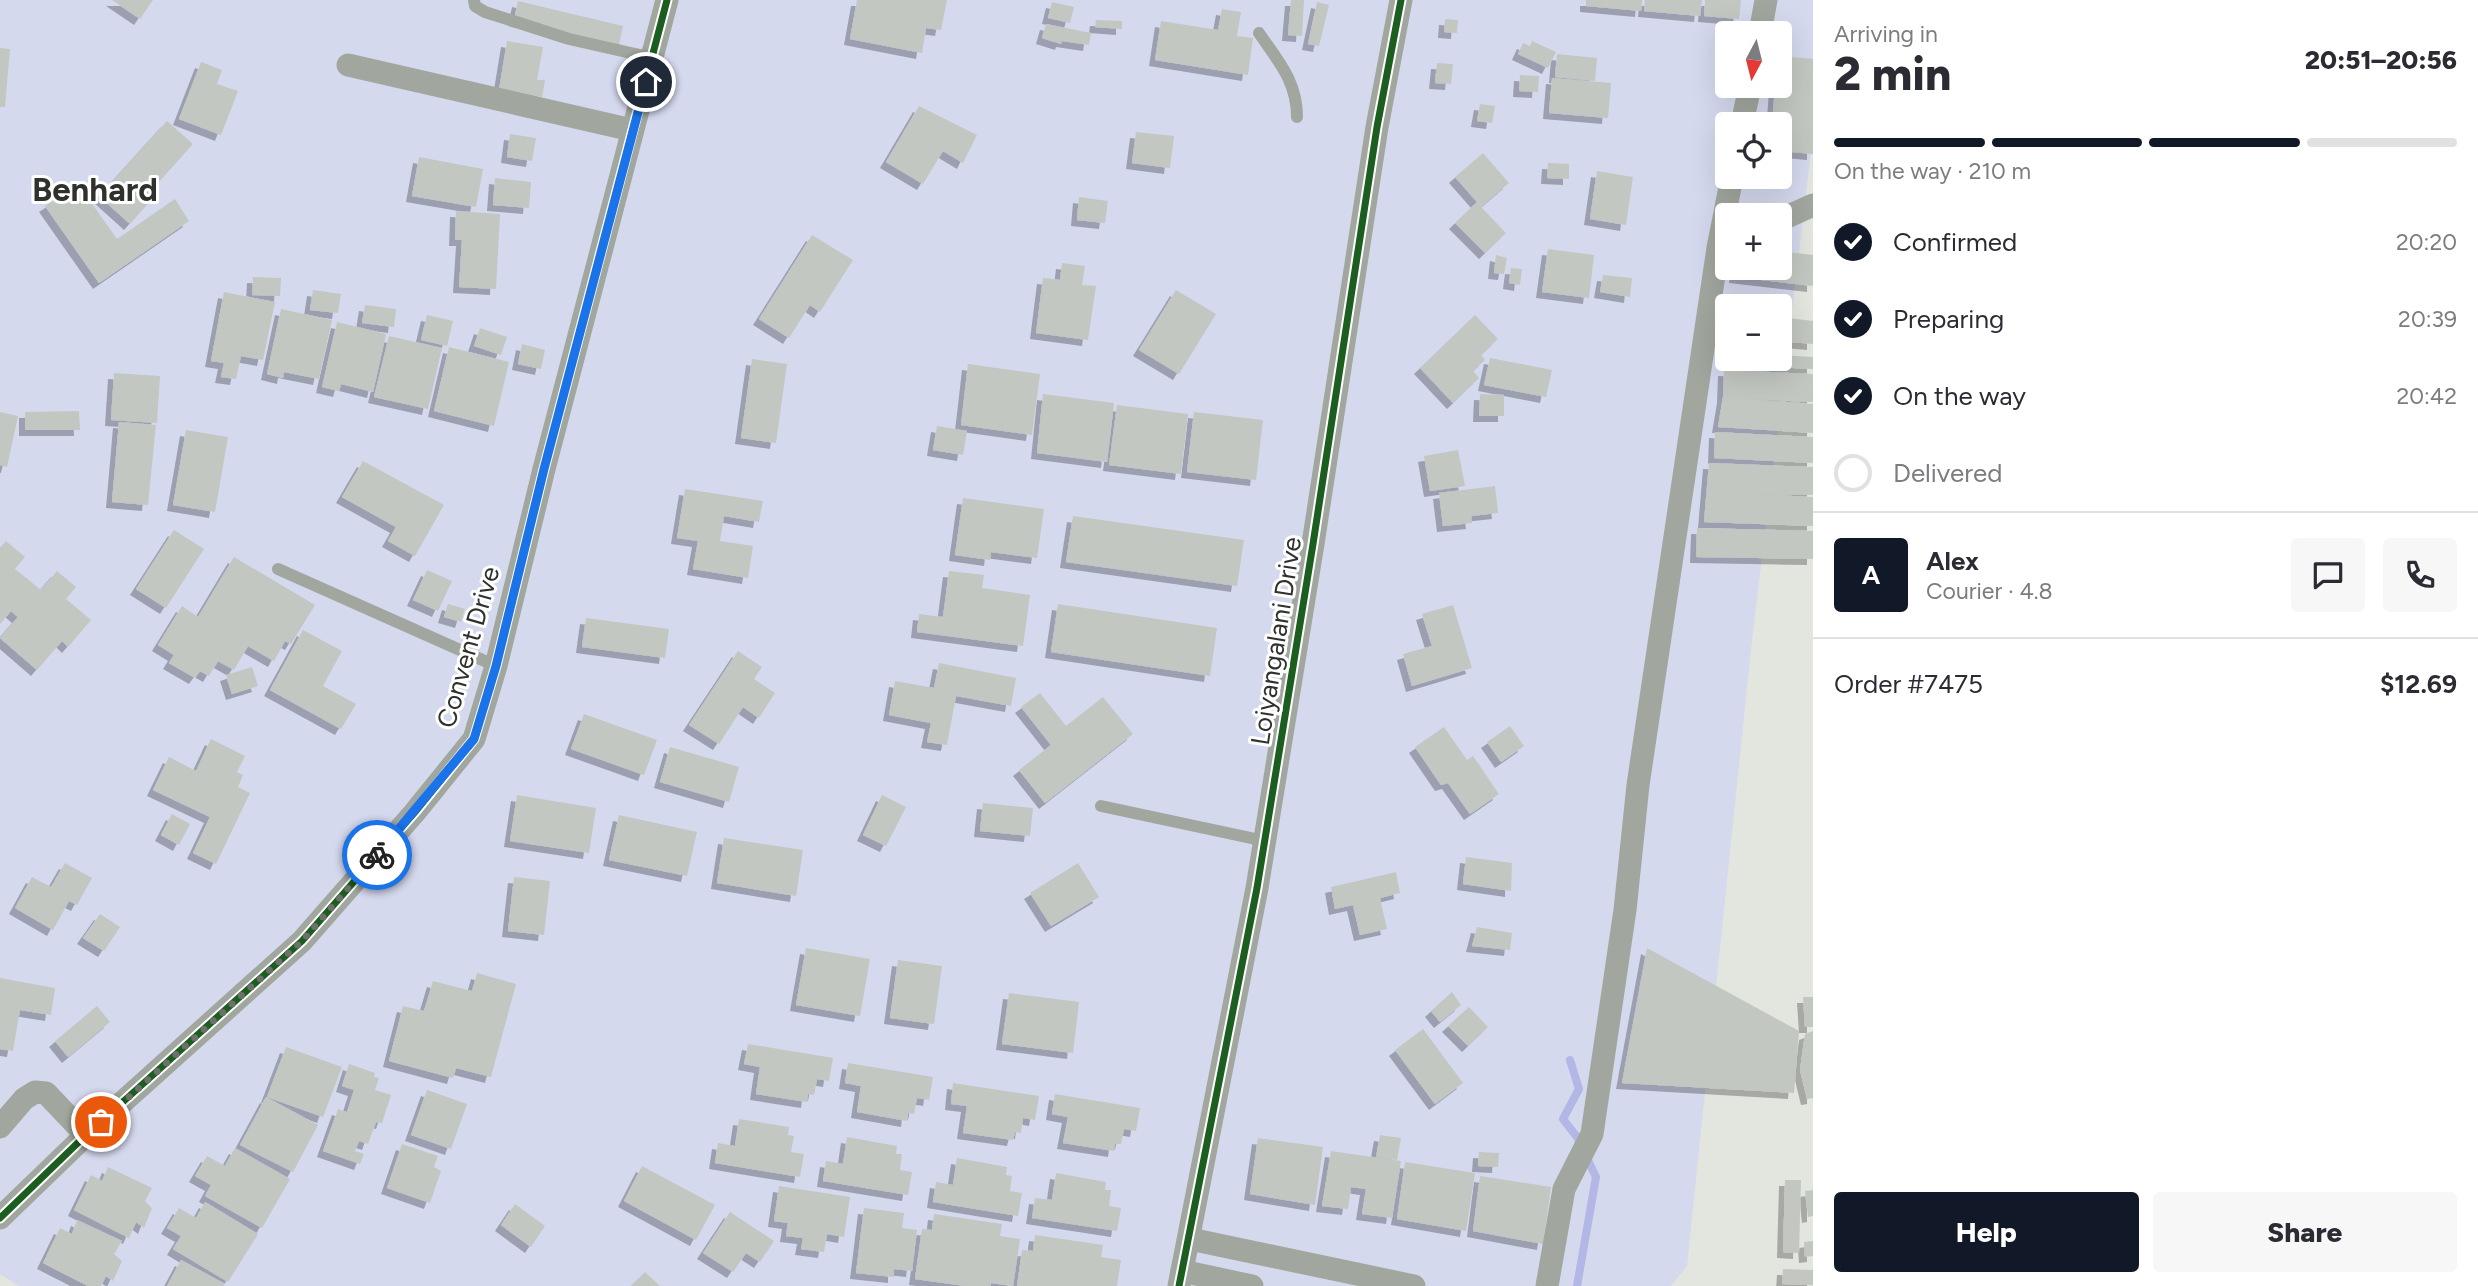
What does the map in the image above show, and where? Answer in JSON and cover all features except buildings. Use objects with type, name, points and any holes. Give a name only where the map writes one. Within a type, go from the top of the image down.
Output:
[{"type":"street","name":"Convent Drive","points":[[0,1218],[86,1135],[302,941],[415,812],[474,739],[496,666],[544,469],[667,0]]},
{"type":"street","name":"Loiyangalani Drive","points":[[1180,1278],[1265,841],[1377,127],[1401,0]]},
{"type":"street","points":[[1762,21],[1766,0]]},
{"type":"street","points":[[348,65],[632,130]]},
{"type":"street","points":[[1792,215],[1813,205]]},
{"type":"street","points":[[1547,1286],[1564,1189],[1592,1134],[1625,910],[1638,785],[1718,280]]},
{"type":"street","points":[[0,1127],[24,1100],[35,1092],[46,1094],[86,1135]]},
{"type":"street","points":[[1189,1240],[1414,1286]]},
{"type":"street","points":[[1180,1278],[1252,1286]]},
{"type":"lane","points":[[474,0],[475,6],[485,12],[569,39],[653,58]]},
{"type":"lane","points":[[1259,33],[1286,74],[1297,97],[1297,117]]},
{"type":"lane","points":[[278,569],[496,666]]},
{"type":"lane","points":[[1101,806],[1265,841]]},
{"type":"shaded area","points":[[0,0],[1813,0],[1813,136],[1792,310],[1792,294],[1715,294],[1715,371],[1785,371],[1752,640],[1687,1266],[1671,1286],[19,1286],[0,1274]]},
{"type":"waterway","points":[[1570,1060],[1579,1089],[1563,1119],[1577,1137],[1596,1177],[1577,1286]]},
{"type":"cycle path","points":[[0,1218],[86,1135],[302,941],[415,812],[474,739],[496,666],[544,469],[667,0]]},
{"type":"cycle path","points":[[1179,1286],[1257,888],[1377,127],[1401,0]]},
{"type":"way so far","points":[[101,1122],[302,941],[377,855]]},
{"type":"district","name":"Benhard","points":[[95,189]]},
{"type":"route","points":[[377,855],[474,739],[496,666],[544,469],[646,82]]}]
